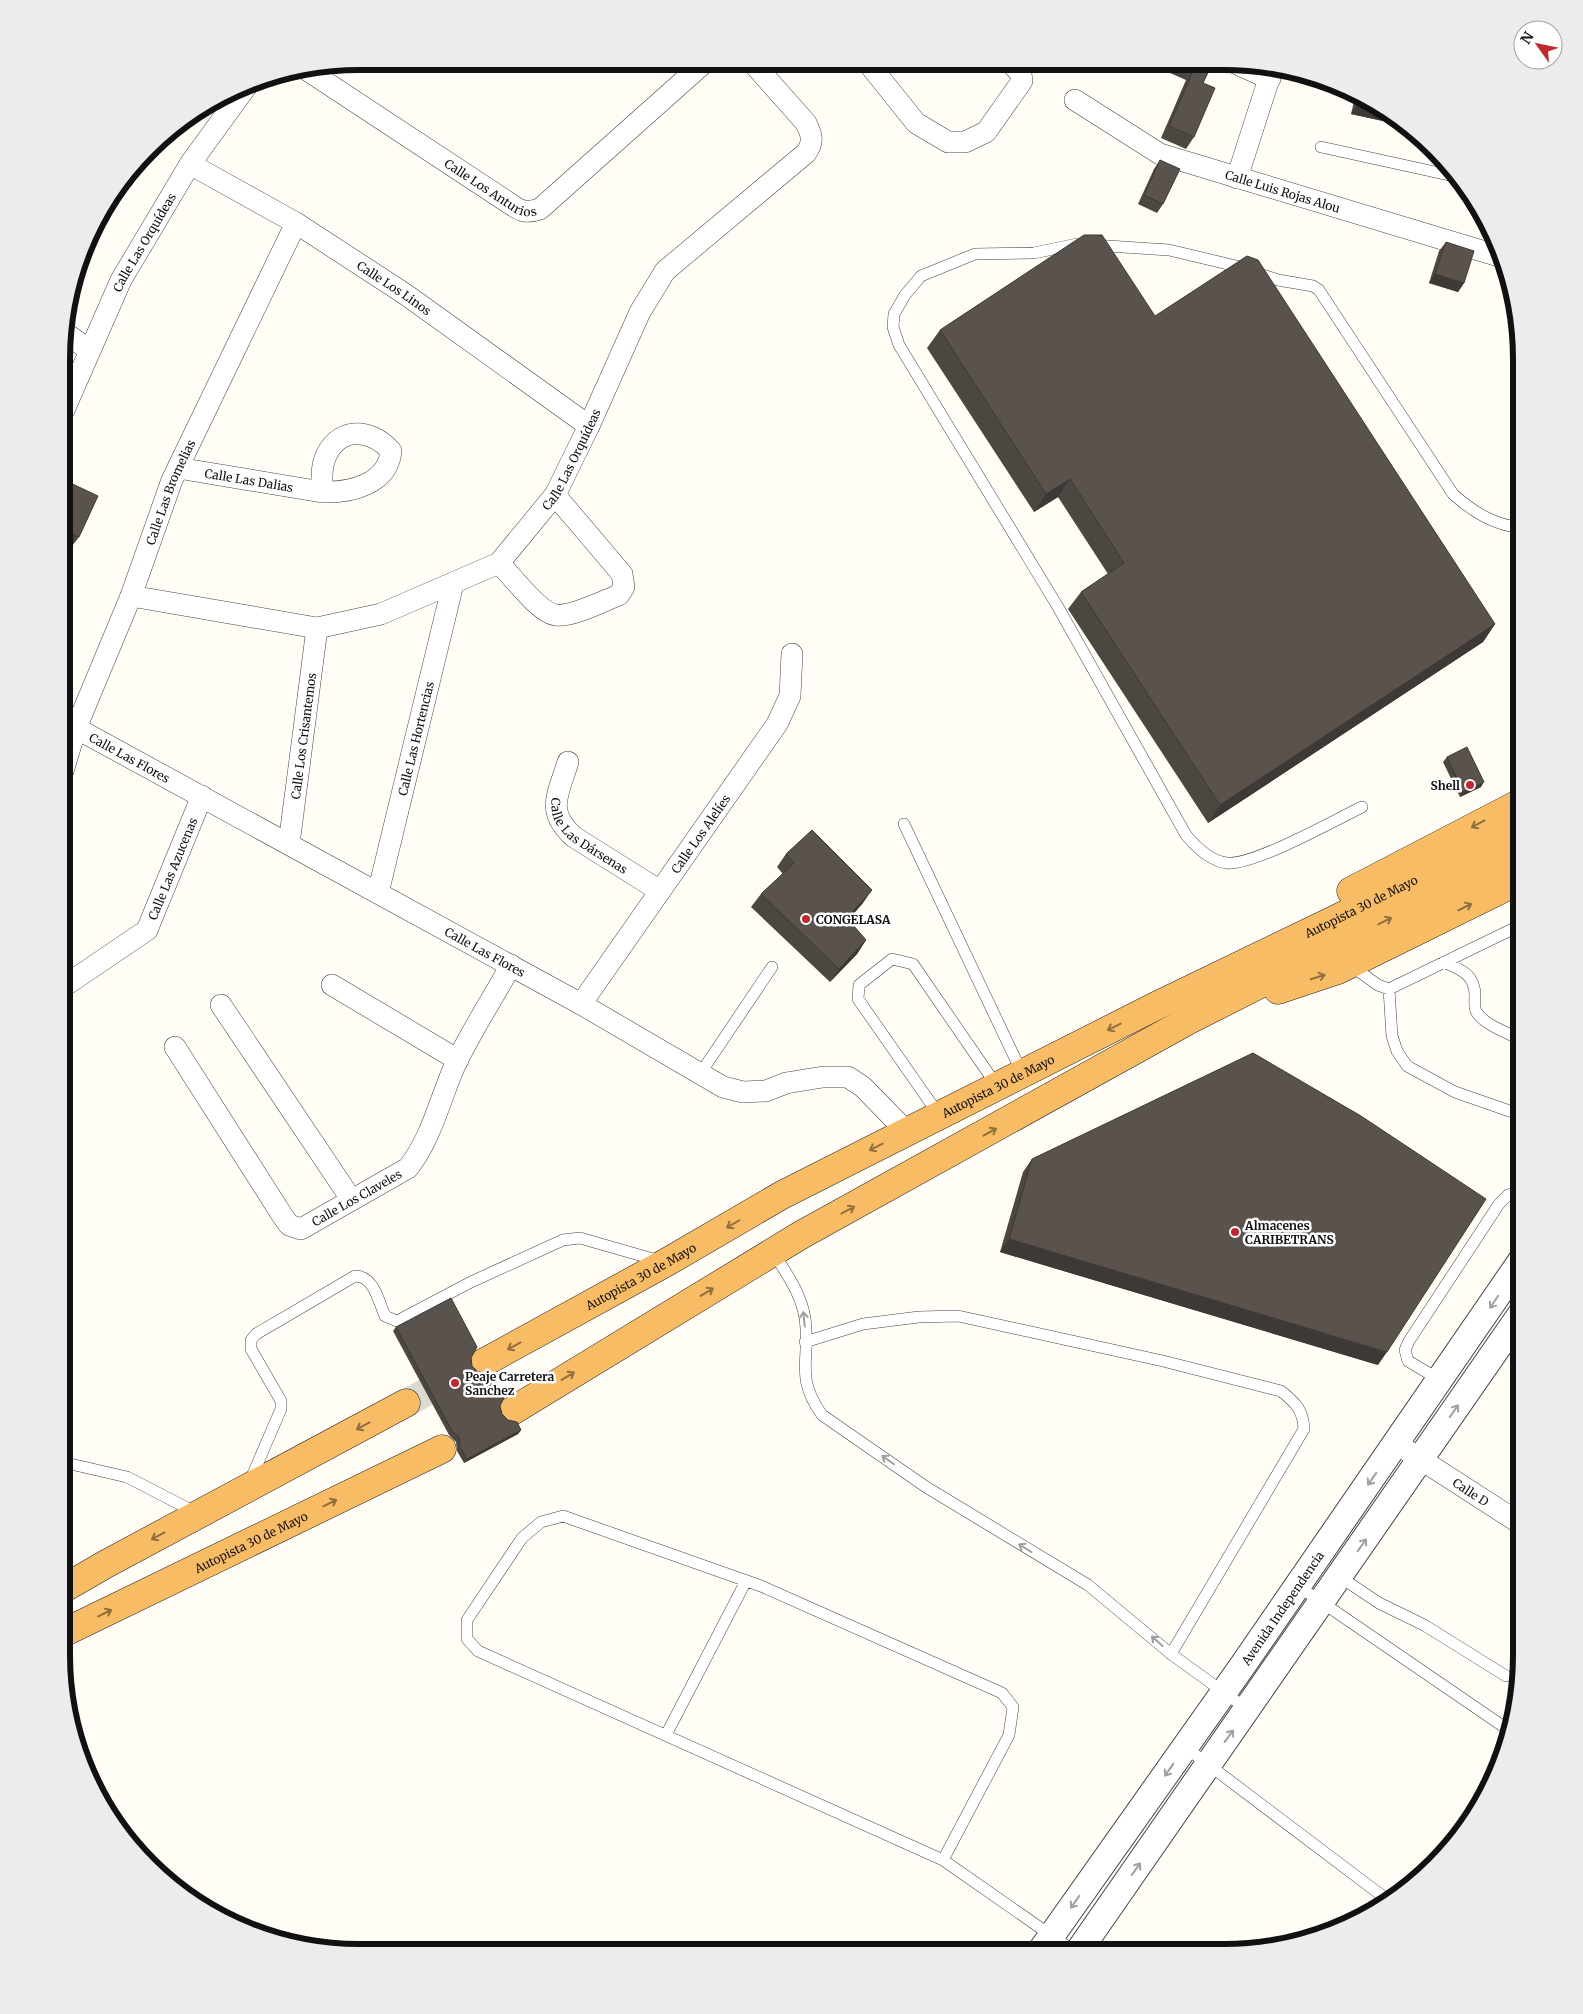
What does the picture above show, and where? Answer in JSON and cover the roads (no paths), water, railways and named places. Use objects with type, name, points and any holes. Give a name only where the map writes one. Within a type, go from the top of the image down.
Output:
[{"type":"highway","points":[[1158,1005],[1250,943],[1513,807]]},
{"type":"highway","name":"Autopista 30 de Mayo","points":[[483,1363],[667,1262],[782,1196],[906,1131],[1158,1005],[1343,942],[1513,830]]},
{"type":"highway","name":"Autopista 30 de Mayo","points":[[512,1411],[801,1235],[1189,1020],[1513,857]]},
{"type":"highway","points":[[1343,942],[1513,882]]},
{"type":"highway","points":[[782,1196],[801,1235]]},
{"type":"highway","points":[[70,1585],[406,1403]]},
{"type":"highway","name":"Autopista 30 de Mayo","points":[[70,1630],[442,1449]]},
{"type":"street","name":"Calle Los Anturios","points":[[313,74],[512,205],[522,211],[531,212],[540,209],[696,70]]},
{"type":"street","name":"Calle Las Orquídeas","points":[[132,596],[317,628],[381,614],[500,563],[555,495],[589,426],[640,312],[665,272],[806,154],[812,145],[811,133],[806,123],[759,70]]},
{"type":"street","points":[[874,70],[916,123],[948,142],[965,142],[986,132],[1022,81],[1021,74],[1017,70]]},
{"type":"street","points":[[1237,178],[1272,74]]},
{"type":"street","name":"Calle Las Orquídeas","points":[[70,396],[120,280],[190,164],[239,96]]},
{"type":"street","name":"Calle Luis Rojas Alou","points":[[1075,100],[1160,154],[1494,254]]},
{"type":"street","name":"Calle Los Linos","points":[[190,164],[296,223],[405,294],[589,426]]},
{"type":"street","name":"Calle Las Bromelias","points":[[70,724],[132,596],[178,468],[296,223]]},
{"type":"street","points":[[71,337],[90,350]]},
{"type":"street","name":"Calle Las Dalias","points":[[178,468],[322,492]]},
{"type":"street","points":[[500,563],[544,611],[555,615],[566,615],[619,595],[624,587],[622,574],[555,495]]},
{"type":"street","name":"Calle Las Hortencias","points":[[378,893],[453,584]]},
{"type":"street","name":"Calle Los Crisantemos","points":[[289,844],[317,628]]},
{"type":"street","name":"Calle Los Alelíes","points":[[581,1004],[776,724],[790,696],[792,654]]},
{"type":"street","name":"Calle Las Flores","points":[[70,724],[581,1004],[723,1087],[743,1092],[766,1091],[786,1083],[823,1077],[848,1077],[863,1087],[906,1131]]},
{"type":"street","name":"Calle Las Dársenas","points":[[568,762],[555,811],[562,826],[574,837],[660,891]]},
{"type":"street","name":"Calle Las Azucenas","points":[[70,982],[147,930],[202,796]]},
{"type":"street","name":"Calle Los Claveles","points":[[174,1046],[290,1225],[301,1229],[408,1168],[420,1154],[458,1060],[511,966]]},
{"type":"street","points":[[332,985],[458,1060]]},
{"type":"street","points":[[221,1005],[351,1199]]},
{"type":"street","name":"Avenida Independencia","points":[[1046,1943],[1298,1586],[1513,1273]]},
{"type":"street","points":[[1082,1944],[1323,1602],[1513,1326]]},
{"type":"street","name":"Calle D","points":[[1396,1444],[1513,1519]]},
{"type":"lane","points":[[1321,148],[1446,175]]},
{"type":"lane","points":[[1362,807],[1256,858],[1227,863],[1211,858],[1186,835],[1058,607],[899,344],[893,327],[894,314],[905,295],[921,276],[975,254],[1034,253],[1077,244],[1168,250],[1236,266],[1278,280],[1313,286],[1324,297],[1453,494],[1476,514],[1513,527]]},
{"type":"lane","points":[[904,824],[1022,1073]]},
{"type":"lane","points":[[1343,942],[1378,985],[1389,989],[1513,929]]},
{"type":"lane","points":[[939,1115],[858,999],[859,984],[892,959],[913,964],[997,1086]]},
{"type":"lane","points":[[1444,962],[1465,971],[1471,977],[1475,991],[1476,1010],[1481,1017],[1513,1035]]},
{"type":"lane","points":[[700,1074],[772,968]]},
{"type":"lane","points":[[1389,989],[1392,1036],[1397,1050],[1407,1066],[1455,1092],[1513,1112]]},
{"type":"lane","points":[[1440,1380],[1408,1361],[1406,1350],[1409,1341],[1499,1204],[1508,1195],[1513,1194]]},
{"type":"lane","points":[[246,1489],[281,1409],[280,1401],[251,1349],[251,1340],[256,1334],[355,1276],[364,1276],[370,1280],[385,1316],[397,1321],[472,1282],[563,1240],[580,1238],[667,1262]]},
{"type":"lane","points":[[773,1252],[801,1300],[805,1320],[805,1383],[812,1401],[822,1415],[926,1487],[1088,1585],[1171,1654],[1247,1710]]},
{"type":"lane","points":[[805,1342],[863,1324],[919,1317],[958,1316],[1163,1361],[1282,1391],[1297,1404],[1303,1415],[1304,1429],[1171,1654]]},
{"type":"lane","points":[[70,1464],[127,1477],[199,1514]]},
{"type":"lane","points":[[943,1860],[1010,1735],[1012,1707],[1002,1693],[746,1581],[563,1516],[541,1522],[522,1538],[467,1620],[467,1639],[478,1651],[943,1860],[1046,1943]]},
{"type":"lane","points":[[1340,1577],[1379,1603],[1424,1625],[1506,1676]]},
{"type":"lane","points":[[666,1735],[746,1581]]},
{"type":"lane","points":[[1298,1586],[1504,1727]]},
{"type":"lane","points":[[1185,1747],[1383,1896]]},
{"type":"tunnel","points":[[406,1403],[459,1375]]},
{"type":"place","name":"Shell","points":[[1470,785]]},
{"type":"place","name":"CONGELASA","points":[[806,919]]},
{"type":"place","name":"Almacenes CARIBETRANS","points":[[1235,1232]]},
{"type":"place","name":"Peaje Carretera Sanchez","points":[[455,1383]]}]
